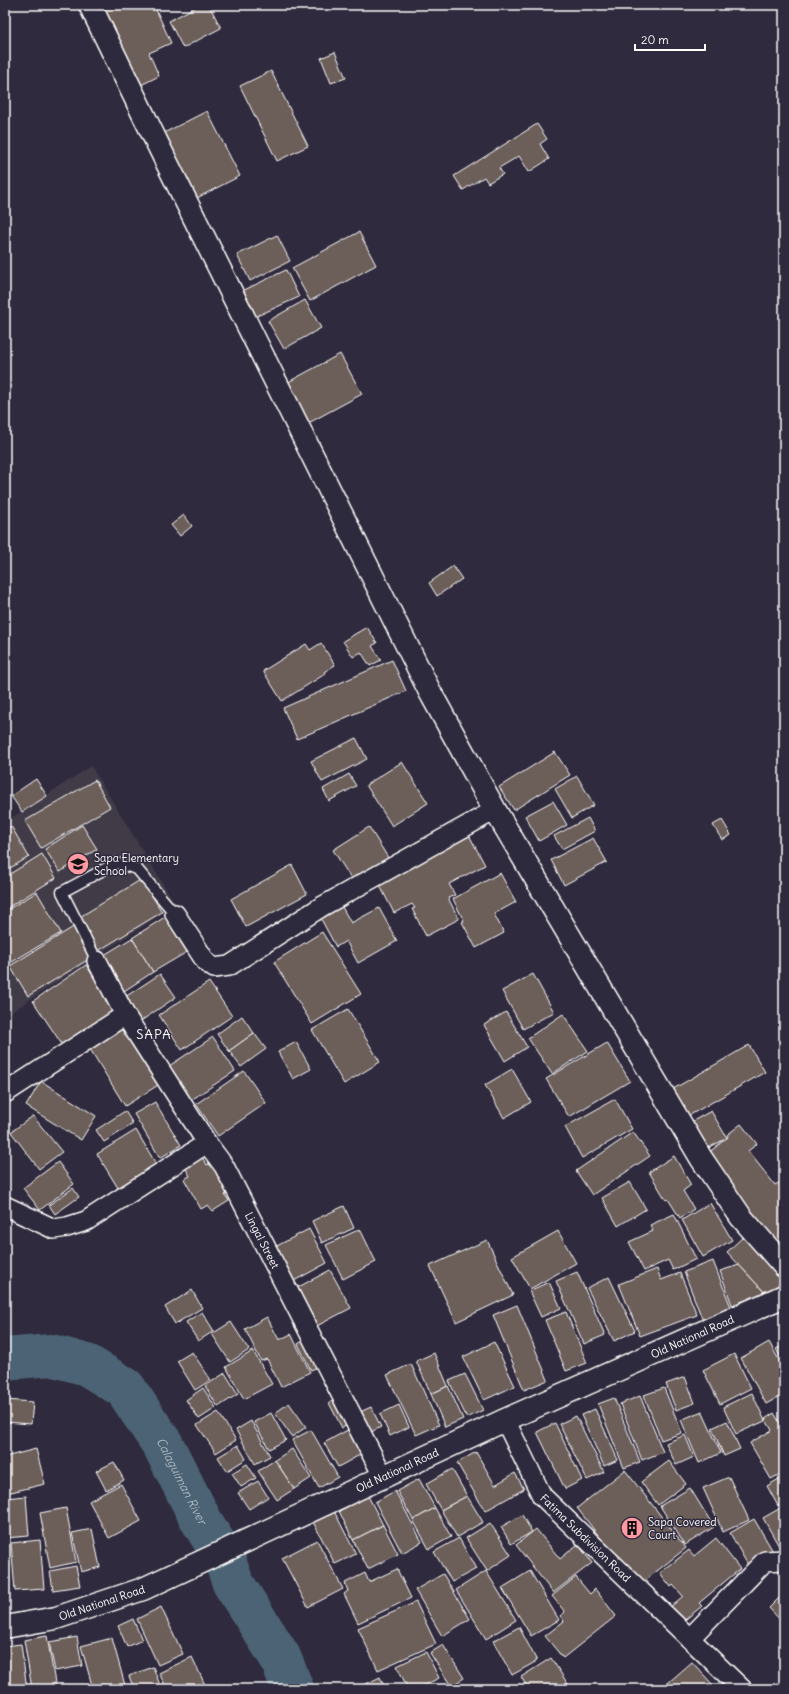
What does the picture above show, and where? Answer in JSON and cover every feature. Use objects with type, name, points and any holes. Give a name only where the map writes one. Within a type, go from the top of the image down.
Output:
[{"type":"main road","points":[[90,5],[423,678],[495,810],[701,1158],[741,1217],[784,1266]]},
{"type":"main road","name":"Old National Road","points":[[5,1627],[56,1618],[143,1589],[505,1420],[784,1296]]},
{"type":"street","points":[[176,914],[206,962],[214,968],[229,966],[321,907],[495,810]]},
{"type":"street","name":"Lingal Street","points":[[97,961],[125,1015],[206,1143],[224,1166],[383,1476]]},
{"type":"street","points":[[5,1093],[125,1015]]},
{"type":"street","points":[[5,1206],[54,1229],[67,1228],[86,1221],[206,1143]]},
{"type":"street","name":"Fatima Subdivision Road","points":[[505,1420],[542,1496],[742,1689]]},
{"type":"street","points":[[690,1638],[765,1561],[784,1560]]},
{"type":"lane","points":[[97,961],[62,892],[116,863],[137,869],[176,914]]},
{"type":"shaded area","name":"Sapa Elementary School","points":[[91,766],[176,905],[5,1016],[5,822]]},
{"type":"building","points":[[93,5],[154,5],[171,43],[149,53],[159,76],[137,87]]},
{"type":"building","points":[[199,5],[209,5],[221,28],[183,48],[169,21]]},
{"type":"building","points":[[335,52],[346,78],[331,83],[321,58]]},
{"type":"building","points":[[271,71],[308,146],[277,161],[240,86]]},
{"type":"building","points":[[207,111],[240,176],[193,200],[160,135]]},
{"type":"building","points":[[537,124],[547,139],[540,144],[549,159],[529,172],[519,156],[499,168],[503,174],[488,183],[484,177],[463,190],[454,176]]},
{"type":"building","points":[[359,232],[376,265],[310,301],[292,268]]},
{"type":"building","points":[[277,235],[290,261],[250,281],[237,255]]},
{"type":"building","points":[[286,270],[299,297],[248,320],[236,294]]},
{"type":"building","points":[[305,300],[321,328],[284,349],[268,321]]},
{"type":"building","points":[[340,354],[362,394],[303,426],[281,386]]},
{"type":"building","points":[[184,515],[192,526],[180,536],[171,525]]},
{"type":"building","points":[[453,566],[462,579],[437,596],[429,583]]},
{"type":"building","points":[[367,627],[377,643],[372,646],[381,660],[370,666],[361,652],[353,657],[343,641]]},
{"type":"building","points":[[321,643],[335,665],[324,672],[325,674],[282,701],[263,671],[306,644],[310,650]]},
{"type":"building","points":[[392,660],[406,691],[297,739],[283,708]]},
{"type":"building","points":[[356,738],[367,759],[322,782],[311,761]]},
{"type":"building","points":[[555,752],[570,775],[514,810],[499,787]]},
{"type":"building","points":[[402,762],[428,803],[392,826],[366,785]]},
{"type":"building","points":[[349,774],[356,786],[329,801],[323,789]]},
{"type":"building","points":[[577,776],[594,805],[572,818],[555,789]]},
{"type":"building","points":[[36,779],[47,796],[22,812],[11,796]]},
{"type":"building","points":[[95,780],[110,807],[41,848],[25,821]]},
{"type":"building","points":[[553,801],[567,825],[539,841],[525,816]]},
{"type":"building","points":[[588,818],[595,831],[562,849],[554,836]]},
{"type":"building","points":[[722,820],[731,835],[722,840],[713,825]]},
{"type":"building","points":[[82,825],[97,849],[60,872],[45,849]]},
{"type":"building","points":[[11,826],[29,857],[5,871],[5,830]]},
{"type":"building","points":[[369,827],[390,861],[354,883],[333,850]]},
{"type":"building","points":[[469,835],[485,865],[449,884],[455,895],[448,898],[459,919],[426,936],[412,909],[415,908],[412,904],[394,913],[378,882]]},
{"type":"building","points":[[593,838],[607,862],[564,885],[551,860]]},
{"type":"building","points":[[42,854],[56,878],[5,909],[5,877]]},
{"type":"building","points":[[292,865],[307,894],[246,927],[231,899]]},
{"type":"building","points":[[500,873],[516,902],[494,914],[504,933],[476,948],[462,922],[464,921],[453,899]]},
{"type":"building","points":[[142,879],[162,912],[98,951],[78,918]]},
{"type":"building","points":[[37,892],[61,933],[5,966],[5,911]]},
{"type":"building","points":[[342,907],[351,923],[379,908],[397,941],[358,963],[346,941],[336,947],[321,919]]},
{"type":"building","points":[[165,917],[187,952],[153,972],[132,938]]},
{"type":"building","points":[[75,926],[94,956],[28,996],[10,966]]},
{"type":"building","points":[[322,932],[361,994],[312,1024],[274,962]]},
{"type":"building","points":[[132,938],[153,972],[121,993],[99,958]]},
{"type":"building","points":[[86,965],[116,1010],[63,1046],[33,1001]]},
{"type":"building","points":[[160,974],[176,997],[138,1023],[122,999]]},
{"type":"building","points":[[533,974],[554,1012],[523,1029],[502,991]]},
{"type":"building","points":[[209,982],[232,1016],[182,1050],[159,1015]]},
{"type":"building","points":[[348,1009],[380,1062],[344,1084],[312,1030]]},
{"type":"building","points":[[506,1012],[527,1047],[505,1061],[484,1025]]},
{"type":"building","points":[[563,1014],[588,1051],[552,1074],[528,1038]]},
{"type":"building","points":[[242,1016],[254,1033],[229,1051],[217,1034]]},
{"type":"building","points":[[129,1025],[163,1082],[125,1106],[90,1049]]},
{"type":"building","points":[[254,1033],[266,1049],[241,1067],[229,1051]]},
{"type":"building","points":[[213,1037],[235,1071],[188,1102],[166,1068]]},
{"type":"building","points":[[296,1042],[311,1069],[293,1079],[278,1052]]},
{"type":"building","points":[[607,1043],[630,1081],[569,1117],[546,1079]]},
{"type":"building","points":[[749,1045],[765,1072],[683,1119],[668,1092]]},
{"type":"building","points":[[512,1069],[531,1102],[504,1118],[485,1085]]},
{"type":"building","points":[[244,1071],[266,1103],[218,1136],[196,1104]]},
{"type":"building","points":[[41,1081],[96,1116],[81,1140],[26,1106]]},
{"type":"building","points":[[615,1099],[632,1129],[582,1158],[565,1127]]},
{"type":"building","points":[[155,1102],[181,1145],[160,1158],[134,1114]]},
{"type":"building","points":[[125,1111],[133,1124],[104,1142],[96,1130]]},
{"type":"building","points":[[711,1111],[727,1138],[699,1153],[684,1126]]},
{"type":"building","points":[[33,1116],[62,1152],[39,1169],[11,1132]]},
{"type":"building","points":[[741,1124],[757,1144],[748,1151],[775,1185],[782,1181],[784,1183],[784,1253],[702,1158],[728,1137],[727,1135]]},
{"type":"building","points":[[136,1130],[156,1164],[118,1188],[97,1154]]},
{"type":"building","points":[[633,1132],[650,1156],[592,1195],[576,1171]]},
{"type":"building","points":[[200,1154],[207,1165],[215,1161],[233,1190],[225,1195],[229,1201],[213,1211],[208,1205],[201,1209],[184,1179],[190,1176],[183,1164]]},
{"type":"building","points":[[674,1156],[691,1185],[683,1191],[694,1209],[680,1218],[668,1199],[666,1200],[649,1172]]},
{"type":"building","points":[[58,1162],[74,1184],[40,1210],[23,1188]]},
{"type":"building","points":[[630,1182],[646,1209],[618,1226],[602,1198]]},
{"type":"building","points":[[73,1188],[79,1197],[55,1214],[49,1205]]},
{"type":"building","points":[[710,1203],[732,1240],[703,1257],[682,1220]]},
{"type":"building","points":[[344,1206],[354,1228],[322,1243],[312,1221]]},
{"type":"building","points":[[674,1214],[696,1259],[673,1270],[668,1260],[644,1271],[629,1242],[653,1231],[650,1225]]},
{"type":"building","points":[[309,1229],[327,1263],[292,1282],[273,1248]]},
{"type":"building","points":[[360,1229],[376,1262],[343,1279],[326,1245]]},
{"type":"building","points":[[558,1231],[576,1263],[530,1289],[512,1257]]},
{"type":"building","points":[[744,1236],[784,1279],[767,1295],[727,1252]]},
{"type":"building","points":[[487,1240],[513,1295],[456,1322],[430,1266]]},
{"type":"building","points":[[713,1261],[732,1310],[703,1321],[684,1272]]},
{"type":"building","points":[[739,1265],[765,1293],[732,1305],[720,1271]]},
{"type":"building","points":[[657,1269],[661,1280],[680,1273],[697,1315],[640,1336],[619,1284]]},
{"type":"building","points":[[330,1270],[351,1308],[313,1328],[293,1290]]},
{"type":"building","points":[[577,1272],[605,1335],[584,1344],[556,1281]]},
{"type":"building","points":[[609,1277],[635,1331],[614,1341],[587,1288]]},
{"type":"building","points":[[549,1282],[561,1308],[541,1317],[529,1291]]},
{"type":"building","points":[[192,1290],[202,1308],[175,1324],[165,1307]]},
{"type":"building","points":[[517,1305],[548,1380],[524,1390],[493,1315]]},
{"type":"building","points":[[202,1312],[214,1331],[198,1341],[186,1322]]},
{"type":"building","points":[[566,1312],[587,1363],[566,1371],[545,1320]]},
{"type":"building","points":[[267,1317],[279,1340],[291,1334],[310,1372],[281,1387],[267,1359],[261,1361],[245,1329]]},
{"type":"building","points":[[231,1322],[249,1350],[230,1362],[212,1334]]},
{"type":"building","points":[[306,1339],[320,1366],[311,1370],[298,1344]]},
{"type":"building","points":[[494,1342],[515,1386],[484,1400],[463,1357]]},
{"type":"building","points":[[769,1342],[784,1369],[784,1394],[766,1404],[741,1358]]},
{"type":"building","points":[[784,1345],[784,1364],[776,1349]]},
{"type":"building","points":[[253,1351],[272,1384],[244,1399],[226,1367]]},
{"type":"building","points":[[192,1352],[211,1380],[195,1390],[177,1361]]},
{"type":"building","points":[[434,1353],[448,1386],[431,1394],[416,1361]]},
{"type":"building","points":[[734,1354],[751,1388],[720,1404],[703,1370]]},
{"type":"building","points":[[411,1364],[439,1425],[416,1435],[387,1375]]},
{"type":"building","points":[[225,1373],[238,1394],[218,1407],[205,1386]]},
{"type":"building","points":[[465,1374],[483,1410],[467,1418],[449,1381]]},
{"type":"building","points":[[685,1377],[695,1403],[676,1410],[666,1384]]},
{"type":"building","points":[[448,1386],[463,1419],[445,1427],[431,1394]]},
{"type":"building","points":[[203,1388],[216,1408],[199,1419],[186,1400]]},
{"type":"building","points":[[664,1388],[682,1433],[661,1440],[644,1395]]},
{"type":"building","points":[[752,1393],[765,1421],[736,1434],[723,1407]]},
{"type":"building","points":[[341,1396],[355,1421],[342,1428],[329,1403]]},
{"type":"building","points":[[640,1396],[663,1452],[642,1460],[620,1404]]},
{"type":"building","points":[[614,1398],[640,1462],[624,1468],[598,1404]]},
{"type":"building","points":[[5,1400],[33,1402],[31,1424],[5,1422]]},
{"type":"building","points":[[289,1403],[306,1427],[292,1437],[275,1413]]},
{"type":"building","points":[[399,1405],[409,1427],[390,1436],[380,1414]]},
{"type":"building","points":[[371,1407],[381,1427],[365,1435],[356,1414]]},
{"type":"building","points":[[595,1409],[618,1460],[604,1466],[581,1415]]},
{"type":"building","points":[[702,1411],[721,1453],[699,1463],[681,1420]]},
{"type":"building","points":[[218,1412],[236,1440],[216,1453],[197,1425]]},
{"type":"building","points":[[271,1413],[286,1440],[269,1449],[254,1422]]},
{"type":"building","points":[[774,1413],[784,1430],[784,1472],[771,1479],[750,1443],[772,1430],[765,1419]]},
{"type":"building","points":[[576,1416],[604,1472],[587,1480],[559,1424]]},
{"type":"building","points":[[251,1421],[270,1456],[255,1464],[236,1430]]},
{"type":"building","points":[[727,1421],[740,1449],[724,1456],[712,1428]]},
{"type":"building","points":[[555,1423],[582,1480],[565,1489],[537,1432]]},
{"type":"building","points":[[353,1427],[367,1451],[338,1467],[324,1443]]},
{"type":"building","points":[[311,1430],[338,1477],[319,1488],[292,1440]]},
{"type":"building","points":[[685,1435],[694,1457],[676,1465],[666,1443]]},
{"type":"building","points":[[238,1445],[246,1459],[227,1471],[218,1457]]},
{"type":"building","points":[[36,1449],[45,1484],[7,1493],[5,1457]]},
{"type":"building","points":[[292,1449],[311,1478],[294,1489],[275,1460]]},
{"type":"building","points":[[476,1452],[495,1485],[515,1473],[524,1489],[485,1511],[457,1463]]},
{"type":"building","points":[[275,1460],[294,1489],[277,1500],[258,1471]]},
{"type":"building","points":[[669,1461],[686,1484],[658,1505],[641,1482]]},
{"type":"building","points":[[114,1462],[124,1480],[106,1490],[96,1471]]},
{"type":"building","points":[[247,1464],[256,1478],[241,1487],[232,1473]]},
{"type":"building","points":[[452,1469],[467,1496],[441,1510],[426,1484]]},
{"type":"building","name":"Sapa Covered Court","points":[[625,1470],[686,1548],[638,1586],[577,1508]]},
{"type":"building","points":[[784,1476],[784,1503],[778,1506],[767,1486]]},
{"type":"building","points":[[729,1477],[749,1520],[723,1532],[703,1488]]},
{"type":"building","points":[[419,1479],[435,1508],[413,1520],[397,1491]]},
{"type":"building","points":[[258,1481],[268,1497],[249,1509],[238,1493]]},
{"type":"building","points":[[121,1484],[141,1521],[109,1538],[89,1501]]},
{"type":"building","points":[[690,1488],[714,1527],[685,1545],[660,1506]]},
{"type":"building","points":[[395,1491],[422,1542],[402,1553],[375,1502]]},
{"type":"building","points":[[26,1496],[29,1536],[5,1538],[5,1498]]},
{"type":"building","points":[[368,1496],[383,1525],[353,1540],[339,1511]]},
{"type":"building","points":[[467,1496],[483,1522],[457,1537],[441,1510]]},
{"type":"building","points":[[784,1506],[784,1546],[780,1548],[763,1518]]},
{"type":"building","points":[[66,1508],[76,1562],[50,1568],[40,1513]]},
{"type":"building","points":[[435,1508],[451,1537],[429,1549],[413,1520]]},
{"type":"building","points":[[333,1509],[356,1554],[335,1564],[312,1520]]},
{"type":"building","points":[[522,1515],[532,1532],[511,1544],[501,1527]]},
{"type":"building","points":[[754,1519],[774,1553],[749,1567],[730,1533]]},
{"type":"building","points":[[490,1523],[511,1555],[487,1571],[466,1538]]},
{"type":"building","points":[[383,1525],[398,1554],[368,1569],[353,1540]]},
{"type":"building","points":[[92,1529],[100,1567],[81,1572],[72,1533]]},
{"type":"building","points":[[536,1529],[560,1559],[578,1544],[592,1563],[553,1593],[516,1545]]},
{"type":"building","points":[[459,1538],[476,1569],[452,1582],[434,1552]]},
{"type":"building","points":[[716,1538],[740,1569],[699,1603],[702,1606],[680,1624],[668,1609],[683,1596],[673,1585],[671,1587],[660,1573],[689,1550],[694,1556]]},
{"type":"building","points":[[40,1540],[44,1589],[15,1591],[11,1543]]},
{"type":"building","points":[[317,1540],[343,1589],[308,1607],[282,1558]]},
{"type":"building","points":[[76,1566],[80,1586],[53,1590],[50,1571]]},
{"type":"building","points":[[397,1569],[411,1598],[358,1623],[344,1594],[348,1591],[345,1583],[365,1573],[369,1582]]},
{"type":"building","points":[[486,1571],[516,1620],[486,1639],[456,1590]]},
{"type":"building","points":[[530,1571],[559,1620],[531,1636],[502,1588]]},
{"type":"building","points":[[443,1574],[470,1619],[442,1636],[415,1590]]},
{"type":"building","points":[[576,1577],[590,1594],[595,1589],[616,1616],[563,1658],[545,1636],[564,1621],[560,1616],[565,1612],[552,1596]]},
{"type":"building","points":[[784,1594],[784,1624],[769,1608]]},
{"type":"building","points":[[416,1602],[436,1644],[378,1670],[358,1628]]},
{"type":"building","points":[[161,1607],[183,1654],[158,1665],[137,1619]]},
{"type":"building","points":[[133,1619],[142,1640],[127,1647],[118,1626]]},
{"type":"building","points":[[519,1627],[537,1661],[512,1675],[493,1641]]},
{"type":"building","points":[[47,1636],[56,1689],[32,1689],[24,1640]]},
{"type":"building","points":[[77,1637],[82,1666],[55,1671],[49,1642]]},
{"type":"building","points":[[112,1638],[126,1689],[93,1689],[81,1646]]},
{"type":"building","points":[[21,1644],[27,1689],[5,1689],[5,1646]]},
{"type":"building","points":[[443,1645],[464,1678],[451,1686],[430,1653]]},
{"type":"building","points":[[426,1652],[439,1678],[417,1689],[408,1689],[397,1666]]},
{"type":"building","points":[[192,1657],[207,1689],[167,1689],[159,1673]]},
{"type":"building","points":[[551,1658],[571,1689],[529,1689],[521,1677]]},
{"type":"building","points":[[692,1662],[713,1685],[709,1689],[661,1689]]},
{"type":"building","points":[[153,1667],[160,1685],[150,1689],[134,1689],[129,1676]]},
{"type":"building","points":[[380,1677],[385,1689],[356,1689]]},
{"type":"waterway","name":"Calaguiman River","points":[[5,1359],[51,1355],[87,1365],[125,1388],[163,1445],[201,1520],[224,1558],[233,1583],[280,1657],[293,1689]]},
{"type":"place","name":"Sapa Elementary School","points":[[78,864]]},
{"type":"place","name":"Sapa Covered Court","points":[[632,1528]]},
{"type":"district","name":"SAPA","points":[[154,1034]]}]
